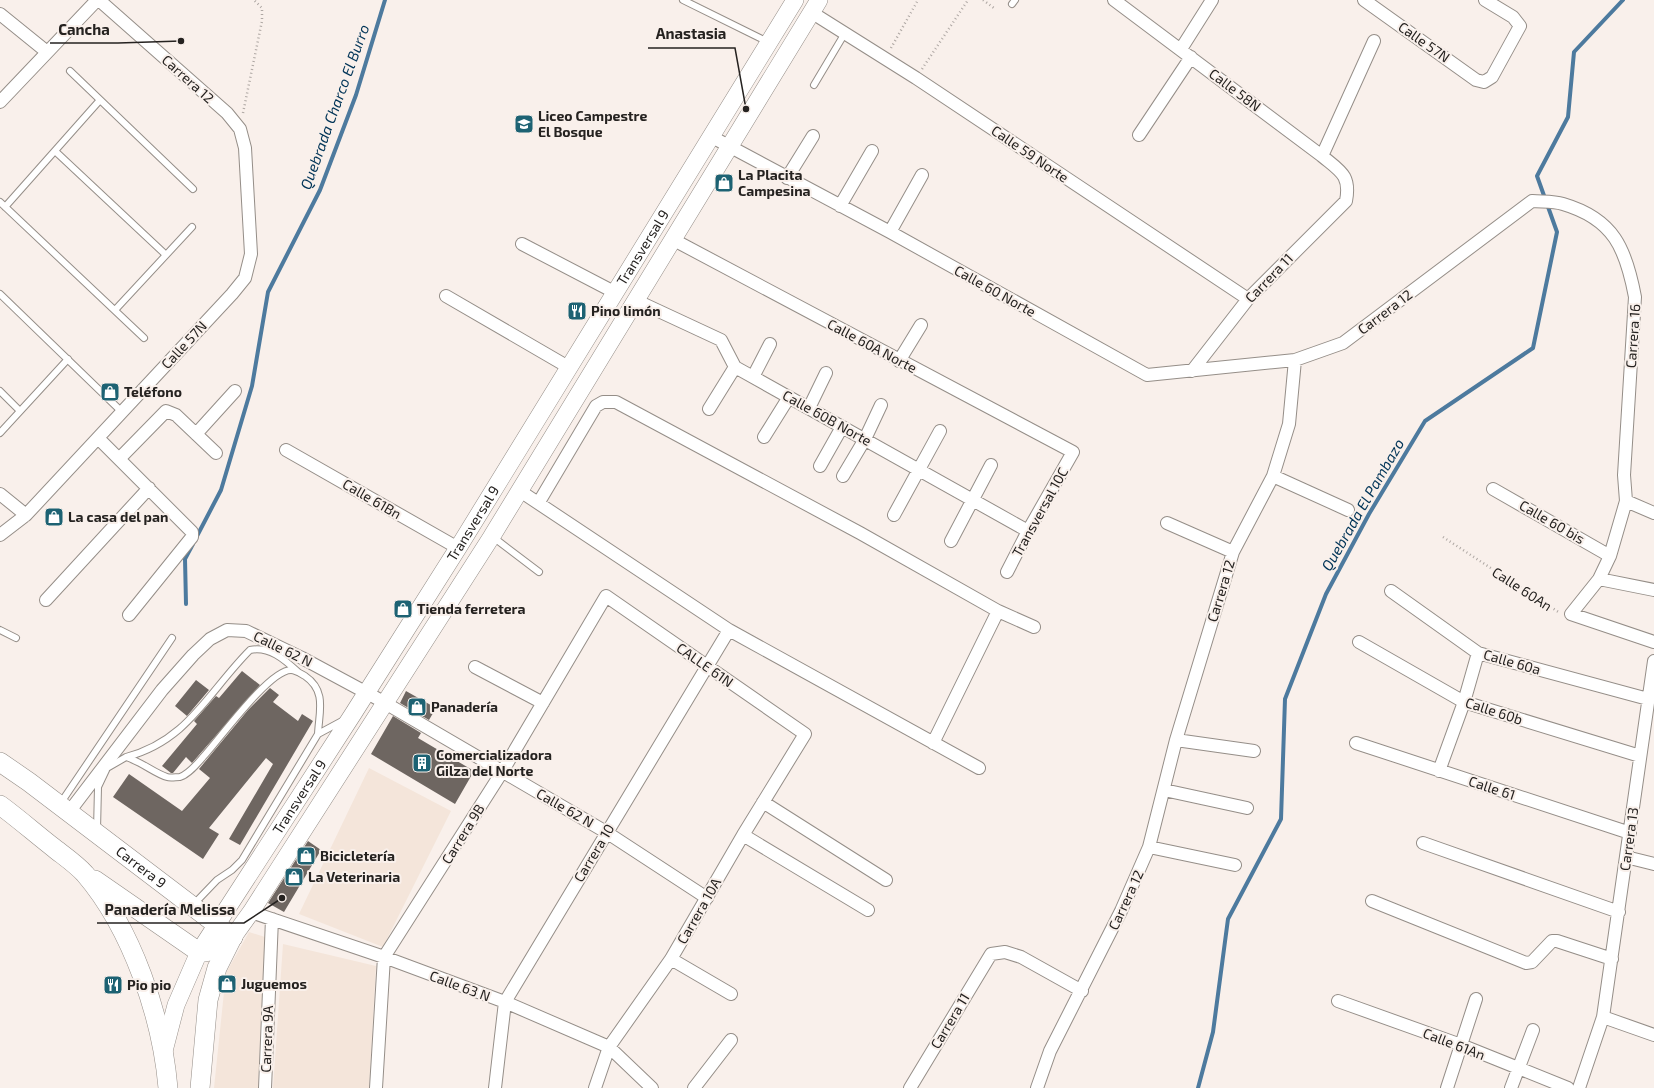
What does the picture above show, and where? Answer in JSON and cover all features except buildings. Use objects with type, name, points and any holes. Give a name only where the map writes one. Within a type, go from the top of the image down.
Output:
[{"type":"main road","name":"Transversal 9","points":[[164,1051],[176,1005],[198,952],[353,714],[458,548],[795,0]]},
{"type":"main road","name":"Transversal 9","points":[[232,937],[251,912],[492,536],[815,6]]},
{"type":"main road","name":"Carrera 9","points":[[0,762],[64,808],[232,937]]},
{"type":"main road","points":[[0,805],[84,873],[198,952],[216,950],[232,937]]},
{"type":"main road","points":[[84,873],[105,903],[134,956],[156,1017],[164,1051],[168,1088]]},
{"type":"main road","points":[[200,1088],[208,1000],[217,968],[232,937]]},
{"type":"street","points":[[0,102],[98,0]]},
{"type":"street","name":"Carrera 12","points":[[98,0],[227,114],[240,129]]},
{"type":"street","name":"Calle 58N","points":[[1114,0],[1191,56],[1322,156],[1344,175],[1348,188]]},
{"type":"street","points":[[1181,49],[1212,0]]},
{"type":"street","name":"Calle 57N","points":[[1368,1],[1476,80],[1484,82],[1492,77],[1520,26],[1513,17],[1486,0]]},
{"type":"street","name":"Calle 59 Norte","points":[[815,6],[845,33],[916,78],[1248,299]]},
{"type":"street","points":[[0,14],[47,52]]},
{"type":"street","points":[[1322,156],[1374,41]]},
{"type":"street","points":[[1139,135],[1191,56]]},
{"type":"street","name":"Calle 57N","points":[[0,535],[26,515],[245,278],[251,254],[246,148],[240,129]]},
{"type":"street","points":[[787,178],[813,136]]},
{"type":"street","name":"Calle 60 Norte","points":[[712,137],[890,232],[1147,375],[1295,360]]},
{"type":"street","points":[[840,206],[872,151]]},
{"type":"street","points":[[890,232],[922,175]]},
{"type":"street","name":"Carrera 11","points":[[1192,371],[1248,299],[1346,201],[1348,188]]},
{"type":"street","name":"Carrera 12","points":[[1037,1088],[1050,1051],[1082,991],[1121,912],[1149,847],[1176,740],[1233,552],[1273,476],[1289,424],[1295,360],[1344,343],[1532,201]]},
{"type":"street","name":"Carrera 16","points":[[1532,201],[1562,204],[1594,217],[1618,240],[1631,275],[1635,297],[1624,475],[1626,501]]},
{"type":"street","name":"Calle 60A Norte","points":[[672,239],[1073,452]]},
{"type":"street","points":[[522,244],[616,293]]},
{"type":"street","points":[[446,296],[570,368]]},
{"type":"street","points":[[635,300],[721,340],[735,367],[709,409]]},
{"type":"street","points":[[899,360],[921,325]]},
{"type":"street","points":[[753,377],[770,344]]},
{"type":"street","name":"Calle 60B Norte","points":[[735,367],[1028,530]]},
{"type":"street","points":[[809,408],[826,373]]},
{"type":"street","points":[[196,434],[235,391]]},
{"type":"street","points":[[764,437],[789,397]]},
{"type":"street","points":[[539,502],[596,406],[603,402],[616,402],[860,533],[998,611],[1034,627]]},
{"type":"street","points":[[842,476],[865,439],[881,405]]},
{"type":"street","points":[[119,459],[166,412],[176,415],[216,453]]},
{"type":"street","points":[[820,466],[842,427]]},
{"type":"street","points":[[894,515],[940,431]]},
{"type":"street","points":[[98,438],[192,532],[192,537],[129,615]]},
{"type":"street","name":"Calle 61Bn","points":[[286,450],[458,548]]},
{"type":"street","name":"Transversal 10C","points":[[1007,572],[1028,530],[1073,452]]},
{"type":"street","points":[[951,541],[991,466]]},
{"type":"street","points":[[1273,476],[1348,510]]},
{"type":"street","points":[[46,600],[149,488]]},
{"type":"street","name":"Calle 60 bis","points":[[1493,489],[1610,556]]},
{"type":"street","points":[[520,491],[539,502],[729,630],[979,768]]},
{"type":"street","points":[[0,494],[26,515]]},
{"type":"street","points":[[1571,614],[1598,579],[1610,556],[1626,501],[1654,513]]},
{"type":"street","points":[[1167,523],[1233,552]]},
{"type":"street","points":[[1598,579],[1654,590]]},
{"type":"street","name":"Calle 60a","points":[[1391,591],[1478,653],[1648,699]]},
{"type":"street","name":"CALLE 61N","points":[[606,596],[706,667],[805,734]]},
{"type":"street","name":"Carrera 9B","points":[[376,1088],[384,957],[502,772],[606,596]]},
{"type":"street","points":[[933,743],[998,611]]},
{"type":"street","name":"Calle 60An","points":[[1571,614],[1654,642]]},
{"type":"street","name":"Calle 62 N","points":[[64,808],[162,690],[210,639],[227,630],[246,631],[302,658],[385,703],[606,832],[708,898]]},
{"type":"street","name":"Carrera 10","points":[[495,1088],[505,1002],[729,630]]},
{"type":"street","name":"Calle 60b","points":[[1358,642],[1464,702],[1640,756]]},
{"type":"street","points":[[1439,771],[1464,702],[1478,653]]},
{"type":"street","name":"Carrera 13","points":[[1579,1088],[1603,1017],[1640,756],[1649,732],[1648,699],[1654,661]]},
{"type":"street","points":[[475,667],[543,704]]},
{"type":"street","name":"Carrera 10A","points":[[595,1088],[609,1047],[671,959],[708,898],[743,835],[805,734]]},
{"type":"street","points":[[1176,740],[1254,751]]},
{"type":"street","name":"Calle 61","points":[[1356,743],[1630,833]]},
{"type":"street","points":[[1164,790],[1247,808]]},
{"type":"street","points":[[763,802],[886,880]]},
{"type":"street","points":[[743,835],[868,910]]},
{"type":"street","points":[[1423,843],[1619,912]]},
{"type":"street","points":[[1149,847],[1235,865]]},
{"type":"street","points":[[1626,857],[1654,864]]},
{"type":"street","points":[[1372,901],[1526,964],[1532,962],[1552,941],[1557,941],[1612,959]]},
{"type":"street","name":"Calle 63 N","points":[[251,912],[384,957],[505,1002],[609,1047],[652,1088]]},
{"type":"street","name":"Carrera 9A","points":[[265,1088],[272,919]]},
{"type":"street","name":"Carrera 11","points":[[910,1088],[991,954],[1005,952],[1021,958],[1082,991]]},
{"type":"street","points":[[671,959],[731,994]]},
{"type":"street","points":[[1447,1088],[1476,999]]},
{"type":"street","name":"Calle 61An","points":[[1338,1001],[1461,1045],[1517,1069],[1568,1088]]},
{"type":"street","points":[[1603,1017],[1654,1035]]},
{"type":"street","points":[[1511,1088],[1533,1030]]},
{"type":"street","points":[[694,1088],[731,1040]]},
{"type":"lane","points":[[683,0],[770,42]]},
{"type":"lane","points":[[814,85],[845,33]]},
{"type":"lane","points":[[70,71],[193,188]]},
{"type":"lane","points":[[5,207],[100,100]]},
{"type":"lane","points":[[55,151],[166,255]]},
{"type":"lane","points":[[0,202],[144,338]]},
{"type":"lane","points":[[115,310],[192,227]]},
{"type":"lane","points":[[0,294],[122,412]]},
{"type":"lane","points":[[0,433],[68,359]]},
{"type":"lane","points":[[0,391],[20,411]]},
{"type":"lane","points":[[492,536],[539,572]]},
{"type":"lane","points":[[0,630],[16,638]]},
{"type":"lane","points":[[64,808],[172,638]]},
{"type":"lane","points":[[97,833],[98,787],[107,768],[126,757],[142,753],[157,746],[183,728],[250,650],[264,649],[279,656],[316,686],[322,708],[319,717],[318,734],[242,860],[232,870],[217,880],[192,906]]},
{"type":"lane","points":[[126,757],[141,762],[168,778],[181,776],[192,768],[212,747],[245,708],[275,677],[291,670],[300,673]]},
{"type":"lane","points":[[318,734],[348,719],[353,714]]},
{"type":"path","points":[[240,129],[262,21],[262,8],[254,0]]},
{"type":"path","points":[[885,58],[918,0]]},
{"type":"path","points":[[916,78],[968,0]]},
{"type":"path","points":[[983,0],[994,8]]},
{"type":"path","name":"Calle 60An","points":[[1443,537],[1558,612],[1571,614]]},
{"type":"shaded area","points":[[369,768],[451,811],[383,947],[299,914]]},
{"type":"shaded area","points":[[249,932],[265,937],[258,1088],[214,1088],[226,973]]},
{"type":"shaded area","points":[[283,944],[376,966],[369,1088],[273,1088]]},
{"type":"waterway","name":"Quebrada Charco El Burro","points":[[196,538],[221,490],[252,386],[268,292],[320,190],[356,95],[385,0]]},
{"type":"waterway","name":"Quebrada El Pambazo","points":[[1198,1088],[1213,1032],[1228,919],[1281,819],[1285,699],[1326,594],[1369,514],[1425,421],[1533,348],[1557,232],[1537,176],[1568,117],[1574,52],[1623,0]]},
{"type":"waterway","name":"Quebrada Charco El Burro","points":[[186,604],[185,559],[193,544]]},
{"type":"place","name":"Cancha","points":[[181,41]]},
{"type":"place","name":"Anastasia","points":[[746,109]]},
{"type":"place","name":"Liceo Campestre El Bosque","points":[[524,124]]},
{"type":"place","name":"La Placita Campesina","points":[[724,183]]},
{"type":"place","name":"Pino limón","points":[[577,311]]},
{"type":"place","name":"Teléfono","points":[[110,392]]},
{"type":"place","name":"La casa del pan","points":[[54,517]]},
{"type":"place","name":"Tienda ferretera","points":[[403,609]]},
{"type":"place","name":"Panadería","points":[[417,707]]},
{"type":"place","name":"Comercializadora Gilza del Norte","points":[[422,763]]},
{"type":"place","name":"Bicicletería","points":[[306,856]]},
{"type":"place","name":"La Veterinaria","points":[[294,877]]},
{"type":"place","name":"Panadería Melissa","points":[[282,898]]},
{"type":"place","name":"Juguemos","points":[[227,984]]},
{"type":"place","name":"Pio pio","points":[[113,985]]}]
